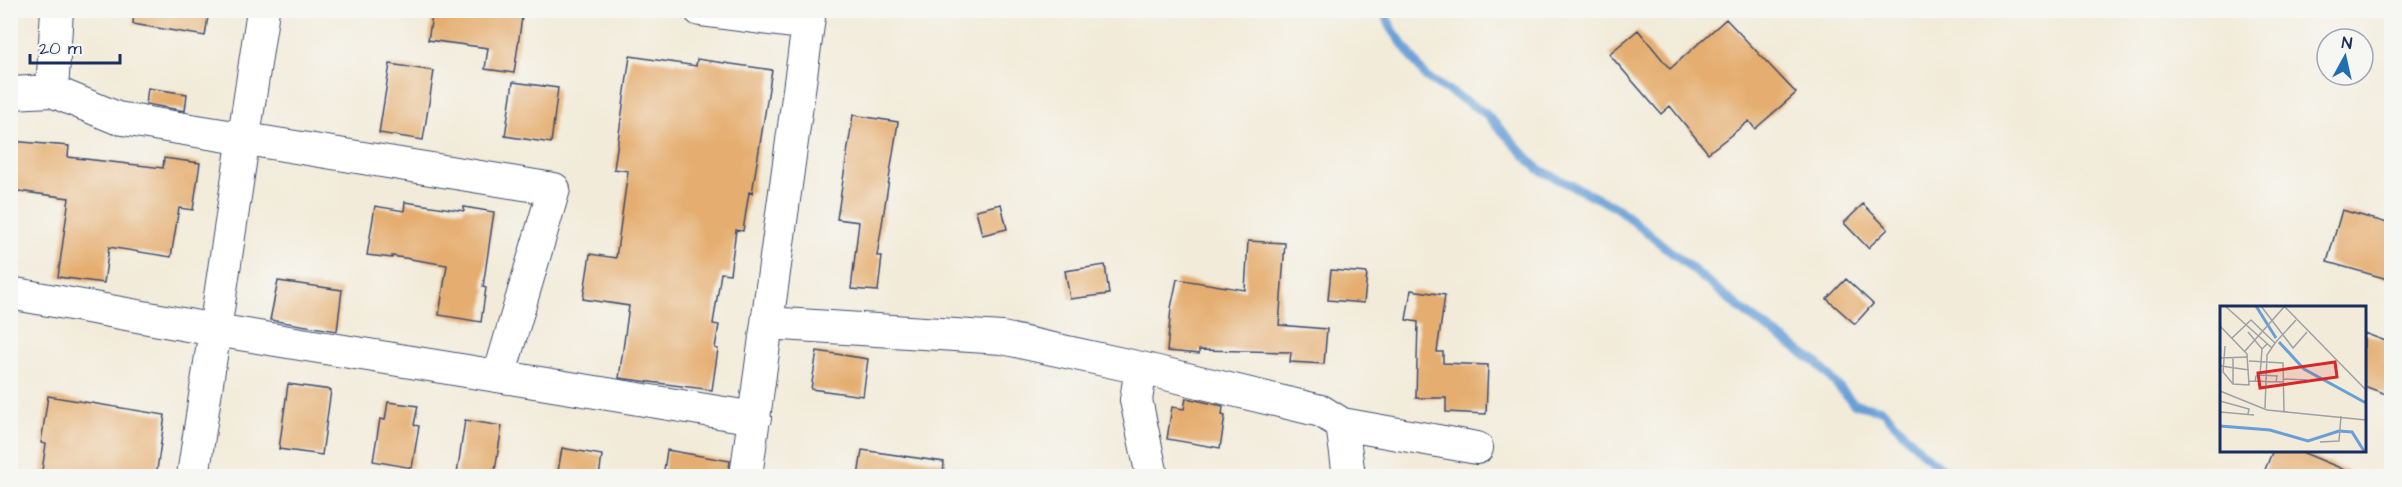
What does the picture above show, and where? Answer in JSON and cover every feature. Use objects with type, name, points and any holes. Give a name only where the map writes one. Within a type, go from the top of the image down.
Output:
[{"type":"street","points":[[52,91],[57,10]]},
{"type":"street","points":[[193,477],[263,10]]},
{"type":"street","points":[[700,10],[809,17],[746,477]]},
{"type":"street","points":[[10,93],[52,91],[117,118],[554,189],[499,376]]},
{"type":"street","points":[[10,292],[215,330],[754,418]]},
{"type":"street","points":[[767,323],[1002,338],[1321,411],[1342,424],[1477,448]]},
{"type":"street","points":[[1141,368],[1136,400],[1152,477]]},
{"type":"street","points":[[1342,424],[1349,477]]},
{"type":"building","points":[[134,10],[209,10],[205,36],[133,24]]},
{"type":"building","points":[[433,10],[523,10],[514,73],[485,69],[488,48],[428,40]]},
{"type":"building","points":[[1726,19],[1796,93],[1755,129],[1749,121],[1708,153],[1670,106],[1661,114],[1609,54],[1638,30],[1670,69]]},
{"type":"building","points":[[630,56],[696,66],[697,59],[772,70],[752,193],[749,192],[743,231],[736,230],[730,274],[721,273],[713,324],[719,325],[712,390],[619,378],[629,306],[583,299],[590,254],[616,258],[628,171],[614,169]]},
{"type":"building","points":[[390,64],[434,71],[423,140],[379,133]]},
{"type":"building","points":[[513,82],[558,88],[551,143],[505,136]]},
{"type":"building","points":[[148,88],[187,94],[185,111],[146,104]]},
{"type":"building","points":[[853,115],[898,122],[877,256],[882,256],[878,291],[851,289],[859,222],[837,219]]},
{"type":"building","points":[[10,141],[69,146],[68,157],[163,168],[164,158],[200,163],[193,210],[179,208],[171,257],[109,247],[104,283],[58,277],[69,198],[10,190]]},
{"type":"building","points":[[405,202],[464,211],[464,207],[494,212],[483,287],[486,288],[481,322],[439,315],[447,265],[392,256],[392,258],[367,255],[375,206],[404,211]]},
{"type":"building","points":[[1001,204],[1007,229],[982,235],[976,210]]},
{"type":"building","points":[[1863,204],[1888,229],[1868,248],[1844,223]]},
{"type":"building","points":[[2342,210],[2391,224],[2391,280],[2327,262]]},
{"type":"building","points":[[1248,241],[1285,243],[1279,325],[1327,329],[1324,364],[1290,362],[1291,352],[1199,350],[1199,354],[1167,351],[1171,308],[1177,279],[1245,290]]},
{"type":"building","points":[[1105,265],[1109,294],[1070,299],[1065,271]]},
{"type":"building","points":[[1331,270],[1367,273],[1364,303],[1328,300]]},
{"type":"building","points":[[1846,279],[1873,304],[1855,324],[1827,299]]},
{"type":"building","points":[[278,281],[342,290],[337,331],[270,320]]},
{"type":"building","points":[[1411,290],[1445,295],[1437,352],[1443,352],[1443,363],[1488,365],[1486,414],[1446,412],[1446,398],[1416,398],[1418,322],[1406,320]]},
{"type":"building","points":[[2366,334],[2391,343],[2391,396],[2366,387]]},
{"type":"building","points":[[817,351],[868,359],[863,396],[811,389]]},
{"type":"building","points":[[288,384],[331,390],[322,455],[279,449]]},
{"type":"building","points":[[48,396],[165,415],[156,477],[41,477],[46,444],[41,443]]},
{"type":"building","points":[[1186,398],[1223,406],[1222,415],[1225,416],[1220,448],[1167,439],[1172,407],[1184,409]]},
{"type":"building","points":[[388,402],[418,406],[414,425],[419,426],[412,468],[373,461],[380,419],[385,420]]},
{"type":"building","points":[[465,420],[502,426],[494,477],[457,474]]},
{"type":"building","points":[[562,448],[602,455],[599,477],[557,477]]},
{"type":"building","points":[[667,450],[730,461],[728,477],[663,477]]},
{"type":"building","points":[[862,450],[944,462],[943,477],[858,477]]},
{"type":"building","points":[[2273,451],[2299,451],[2362,477],[2262,477]]},
{"type":"waterway","points":[[1383,10],[1392,29],[1426,77],[1485,113],[1538,169],[1617,208],[1750,316],[1817,363],[1854,404],[1882,410],[1924,454],[1952,476]]}]
